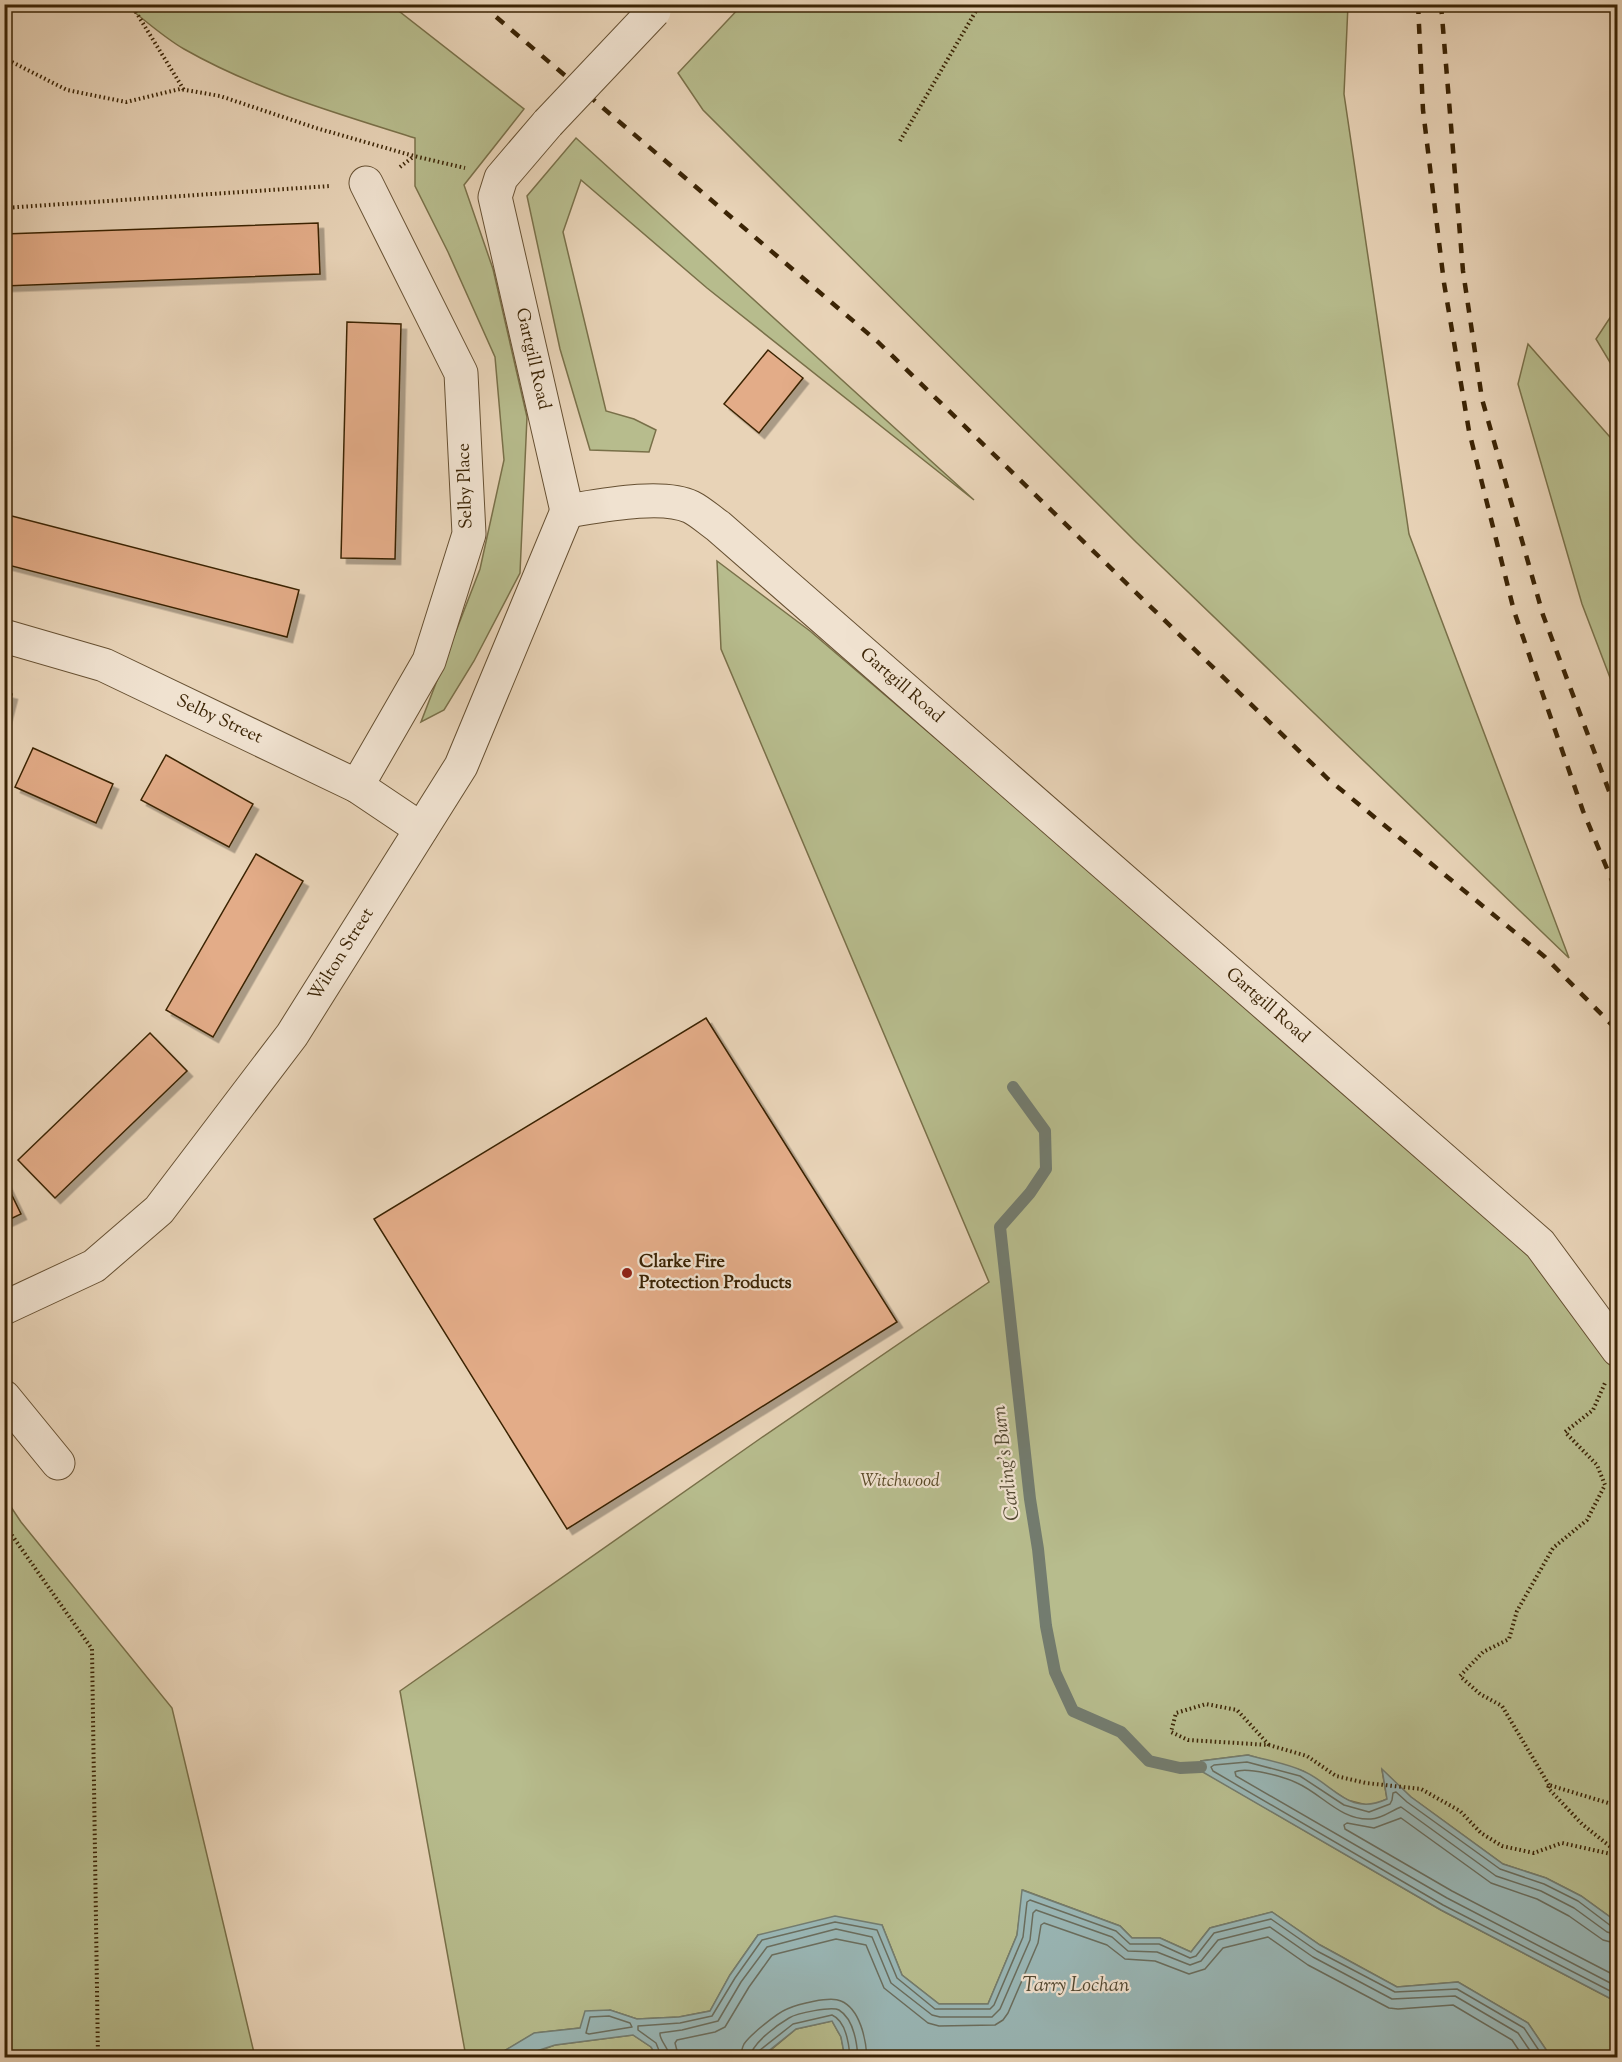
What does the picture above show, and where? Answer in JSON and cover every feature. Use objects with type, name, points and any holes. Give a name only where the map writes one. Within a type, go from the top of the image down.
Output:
[{"type":"street","points":[[501,178],[548,123],[658,8]]},
{"type":"street","name":"Gartgill Road","points":[[501,178],[495,197],[567,511],[622,503],[660,501],[690,506],[718,526],[1540,1244],[1617,1350]]},
{"type":"street","name":"Selby Place","points":[[357,786],[429,661],[470,534],[461,374],[366,183]]},
{"type":"street","name":"Wilton Street","points":[[4,1308],[94,1266],[159,1210],[292,1035],[461,766],[567,511]]},
{"type":"street","name":"Selby Street","points":[[4,636],[104,665],[357,786],[421,830]]},
{"type":"street","points":[[4,1397],[58,1463]]},
{"type":"path","points":[[131,4],[184,90]]},
{"type":"path","points":[[900,141],[980,4]]},
{"type":"path","points":[[4,58],[67,90],[126,102],[180,89],[220,96],[316,128],[501,178]]},
{"type":"path","points":[[4,208],[366,183]]},
{"type":"path","points":[[1606,1381],[1593,1410],[1565,1432],[1597,1465],[1605,1485],[1587,1520],[1553,1548],[1517,1611],[1509,1639],[1483,1652],[1460,1676],[1480,1694],[1502,1706],[1549,1785],[1548,1788],[1582,1824],[1616,1852]]},
{"type":"path","points":[[4,1524],[92,1649],[98,2058]]},
{"type":"path","points":[[1269,1745],[1237,1710],[1206,1704],[1176,1713],[1171,1732],[1188,1740],[1269,1745],[1307,1756],[1336,1776],[1366,1783],[1421,1789],[1460,1810],[1481,1833],[1502,1846],[1534,1853],[1562,1843],[1611,1854],[1616,1852]]},
{"type":"path","points":[[1549,1785],[1617,1806]]},
{"type":"green space","points":[[125,5],[391,5],[524,109],[464,185],[493,269],[527,417],[520,573],[474,661],[444,710],[421,722],[480,569],[504,460],[495,357],[448,252],[415,186],[415,138],[297,100],[239,77],[176,44]]},
{"type":"green space","points":[[742,5],[1348,5],[1344,94],[1409,534],[1569,958],[1136,542],[703,110],[678,73]]},
{"type":"green space","points":[[576,138],[974,500],[707,288],[581,180],[563,232],[606,411],[634,419],[656,430],[649,452],[590,450],[560,349],[527,196]]},
{"type":"green space","points":[[1617,307],[1617,374],[1596,339]]},
{"type":"green space","points":[[1528,344],[1617,445],[1617,696],[1582,604],[1518,384]]},
{"type":"green space","name":"Witchwood","points":[[717,561],[810,631],[1200,964],[1550,1275],[1617,1371],[1617,1922],[1581,1896],[1546,1878],[1503,1864],[1411,1797],[1382,1770],[1387,1799],[1371,1806],[1347,1800],[1303,1771],[1248,1755],[1201,1761],[1202,1771],[1441,1910],[1617,2002],[1617,2057],[1551,2057],[1528,2023],[1458,1982],[1397,1987],[1320,1945],[1272,1912],[1210,1928],[1191,1952],[1160,1938],[1132,1938],[1120,1926],[1023,1890],[1017,1935],[988,2004],[939,2004],[902,1975],[882,1925],[758,1935],[730,1975],[710,2011],[679,2017],[637,2019],[610,2010],[580,2028],[535,2033],[494,2057],[466,2057],[400,1691],[761,1438],[989,1282],[721,649]]},
{"type":"green space","points":[[5,1498],[21,1522],[172,1708],[255,2057],[5,2057]]},
{"type":"green space","points":[[832,2021],[841,2037],[845,2057],[761,2058],[796,2029]]},
{"type":"green space","points":[[633,2035],[651,2047],[657,2057],[519,2058],[555,2045]]},
{"type":"water","points":[[1248,1755],[1303,1771],[1342,1797],[1362,1804],[1387,1799],[1382,1769],[1411,1797],[1503,1864],[1546,1878],[1581,1896],[1617,1922],[1617,2002],[1441,1910],[1201,1771],[1201,1761]]},
{"type":"water","name":"Tarry Lochan","points":[[1022,1890],[1120,1926],[1132,1938],[1160,1938],[1191,1952],[1210,1928],[1272,1912],[1320,1945],[1397,1987],[1458,1982],[1528,2023],[1551,2057],[845,2058],[841,2037],[832,2021],[796,2029],[761,2057],[657,2057],[651,2047],[633,2035],[555,2045],[518,2057],[494,2057],[534,2033],[580,2028],[585,2011],[610,2010],[637,2019],[679,2017],[710,2011],[730,1975],[758,1935],[835,1916],[882,1925],[902,1975],[939,2004],[988,2004],[1017,1935]]},
{"type":"building","points":[[318,223],[320,274],[4,286],[4,234]]},
{"type":"building","points":[[347,322],[401,324],[395,559],[341,558]]},
{"type":"building","points":[[768,350],[803,378],[759,433],[724,404]]},
{"type":"building","points":[[4,514],[299,590],[287,637],[4,564]]},
{"type":"building","points":[[4,692],[12,694],[4,725]]},
{"type":"building","points":[[33,748],[113,784],[96,823],[15,787]]},
{"type":"building","points":[[166,755],[253,804],[229,847],[141,800]]},
{"type":"building","points":[[256,854],[303,881],[213,1037],[166,1010]]},
{"type":"building","points":[[706,1018],[897,1322],[567,1529],[374,1219]]},
{"type":"building","points":[[150,1033],[187,1071],[55,1198],[18,1160]]},
{"type":"building","points":[[4,1179],[21,1214],[4,1222]]},
{"type":"waterway","name":"Carling's Burn","points":[[1013,1087],[1045,1131],[1046,1169],[1030,1193],[1000,1227],[1030,1499],[1046,1626],[1055,1672],[1073,1711],[1121,1732],[1149,1761],[1180,1768],[1201,1767]]},
{"type":"railway","points":[[481,4],[878,342],[1328,779],[1545,957],[1618,1031]]},
{"type":"railway","points":[[1418,4],[1423,110],[1444,283],[1469,431],[1514,611],[1583,811],[1618,895]]},
{"type":"railway","points":[[1441,4],[1463,271],[1482,399],[1543,615],[1618,815]]},
{"type":"place","name":"Clarke Fire Protection Products","points":[[627,1273]]}]
